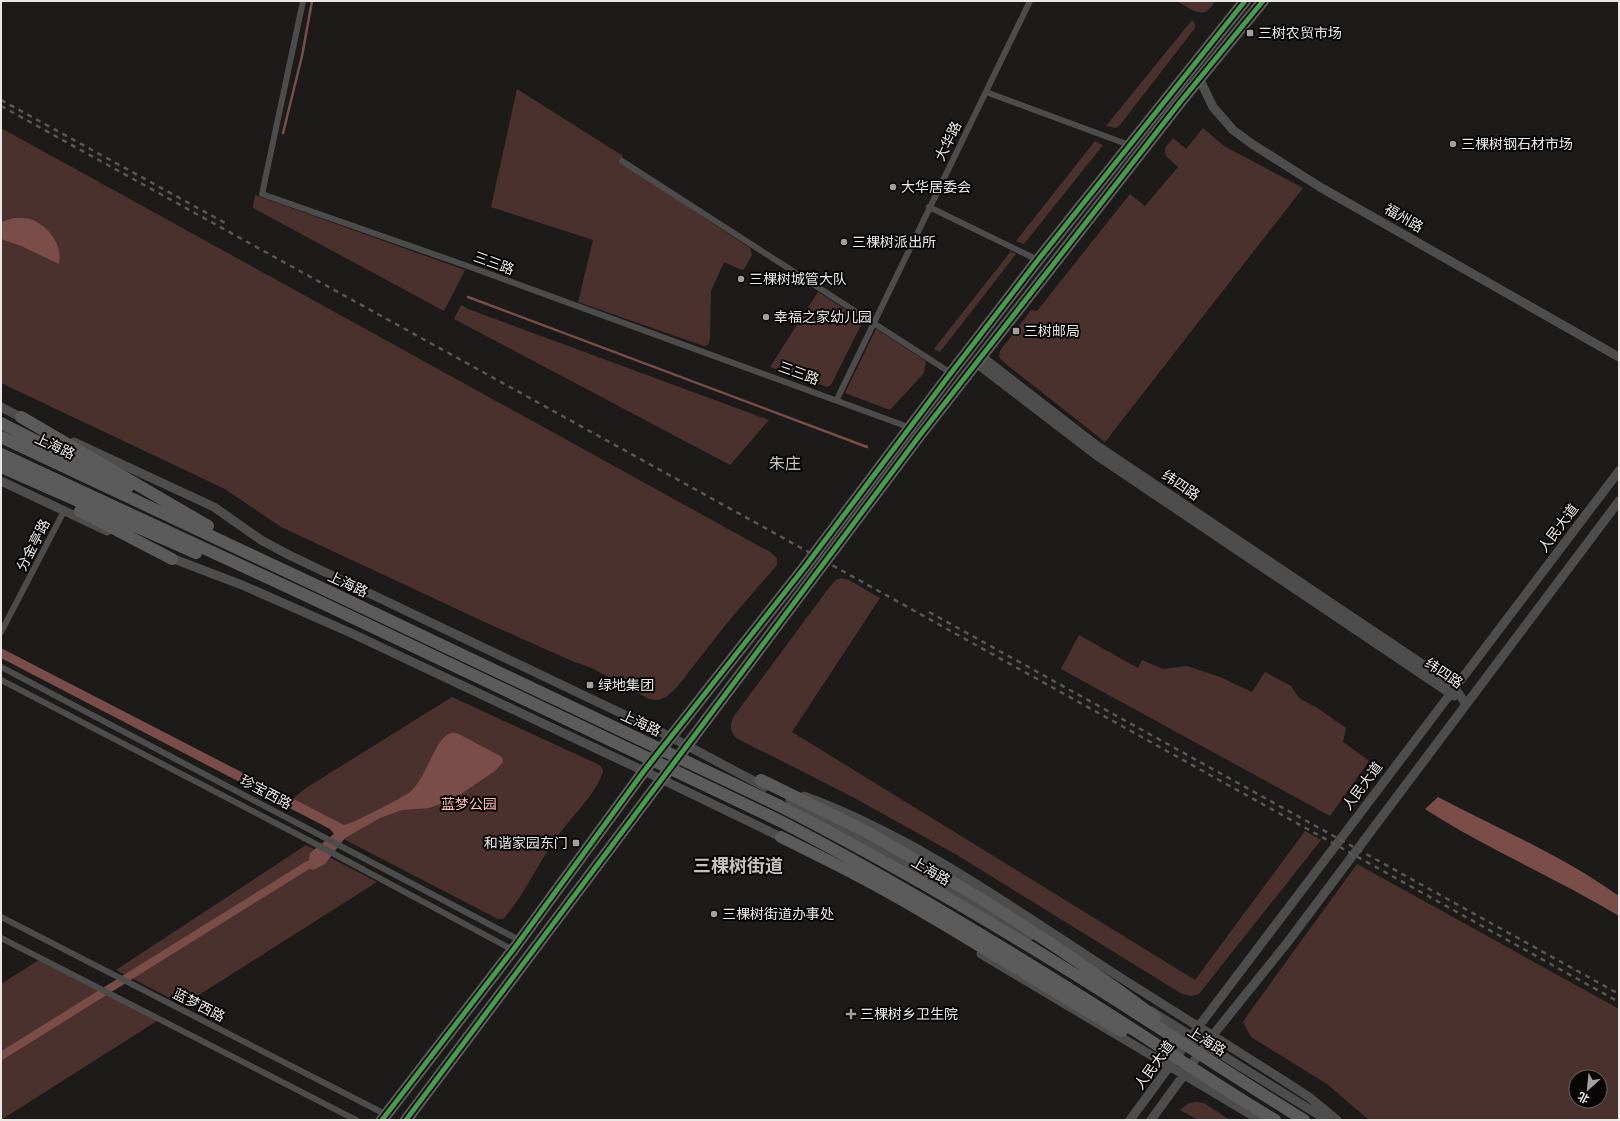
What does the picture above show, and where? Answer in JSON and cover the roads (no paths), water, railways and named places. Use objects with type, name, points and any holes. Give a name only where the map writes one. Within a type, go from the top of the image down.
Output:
[{"type":"highway","points":[[384,1117],[516,945],[644,771],[804,568],[951,372],[1038,260],[1246,1]]},
{"type":"highway","points":[[406,1120],[663,780],[920,435],[1142,150],[1263,1]]},
{"type":"highway","points":[[21,418],[136,483],[197,521]]},
{"type":"highway","points":[[1,423],[252,549],[271,564]]},
{"type":"highway","name":"上海路","points":[[1,437],[780,806],[839,836],[914,878],[1049,959],[1302,1118]]},
{"type":"highway","name":"上海路","points":[[1,454],[322,602],[834,849],[893,882],[1046,974],[1275,1120]]},
{"type":"highway","points":[[1,467],[181,547],[270,579]]},
{"type":"highway","points":[[1,470],[172,559]]},
{"type":"highway","points":[[761,780],[867,832],[980,898],[1097,973],[1157,1018],[1238,1070],[1302,1118]]},
{"type":"highway","points":[[781,837],[882,888],[1080,1008],[1250,1105]]},
{"type":"street","name":"三三路","points":[[303,1],[262,194],[837,399],[903,425]]},
{"type":"street","name":"大华路","points":[[837,399],[873,322],[1030,1]]},
{"type":"street","name":"福州路","points":[[1199,78],[1213,107],[1233,130],[1252,144],[1320,187],[1619,357]]},
{"type":"street","points":[[986,92],[1142,150]]},
{"type":"street","points":[[622,161],[951,372]]},
{"type":"street","points":[[929,207],[1038,260]]},
{"type":"street","name":"纬四路","points":[[979,360],[1096,455],[1453,690],[1466,704]]},
{"type":"street","name":"上海路","points":[[1,407],[21,418],[214,507],[261,540],[289,555],[761,780],[831,806],[872,825],[967,878],[1309,1097],[1337,1120]]},
{"type":"street","name":"人民大道","points":[[1130,1120],[1199,1026],[1619,471]]},
{"type":"street","points":[[1,481],[172,559],[242,585],[290,605],[781,837],[952,935],[1036,988],[1260,1120]]},
{"type":"street","points":[[1151,1120],[1206,1044],[1287,943],[1619,501]]},
{"type":"street","name":"分金亭路","points":[[1,632],[64,511]]},
{"type":"street","name":"珍宝西路","points":[[1,667],[344,847],[516,945]]},
{"type":"street","name":"珍宝西路","points":[[1,680],[310,841],[516,945]]},
{"type":"street","name":"上海路","points":[[700,751],[954,890],[1327,1120]]},
{"type":"street","name":"蓝梦西路","points":[[1,917],[384,1117]]},
{"type":"street","points":[[1,938],[356,1120]]},
{"type":"waterway","points":[[283,133],[302,56],[312,1]]},
{"type":"waterway","points":[[468,297],[867,447]]},
{"type":"waterway","points":[[1,1056],[308,865]]},
{"type":"railway","points":[[1,100],[227,224]]},
{"type":"railway","points":[[1,106],[1619,1002]]},
{"type":"railway","points":[[929,612],[1619,994]]},
{"type":"place","name":"三树农贸市场","points":[[1250,33]]},
{"type":"place","name":"三棵树钢石材市场","points":[[1453,144]]},
{"type":"place","name":"大华居委会","points":[[893,187]]},
{"type":"place","name":"三棵树派出所","points":[[844,242]]},
{"type":"place","name":"三棵树城管大队","points":[[741,279]]},
{"type":"place","name":"幸福之家幼儿园","points":[[766,317]]},
{"type":"place","name":"三树邮局","points":[[1016,331]]},
{"type":"place","name":"绿地集团","points":[[590,685]]},
{"type":"place","name":"和谐家园东门","points":[[576,843]]},
{"type":"place","name":"三棵树街道办事处","points":[[714,914]]},
{"type":"place","name":"三棵树乡卫生院","points":[[851,1014]]},
{"type":"district","name":"朱庄","points":[[785,463]]},
{"type":"district","name":"三棵树街道","points":[[738,865]]},
{"type":"park label","name":"蓝梦公园","points":[[469,804]]}]
